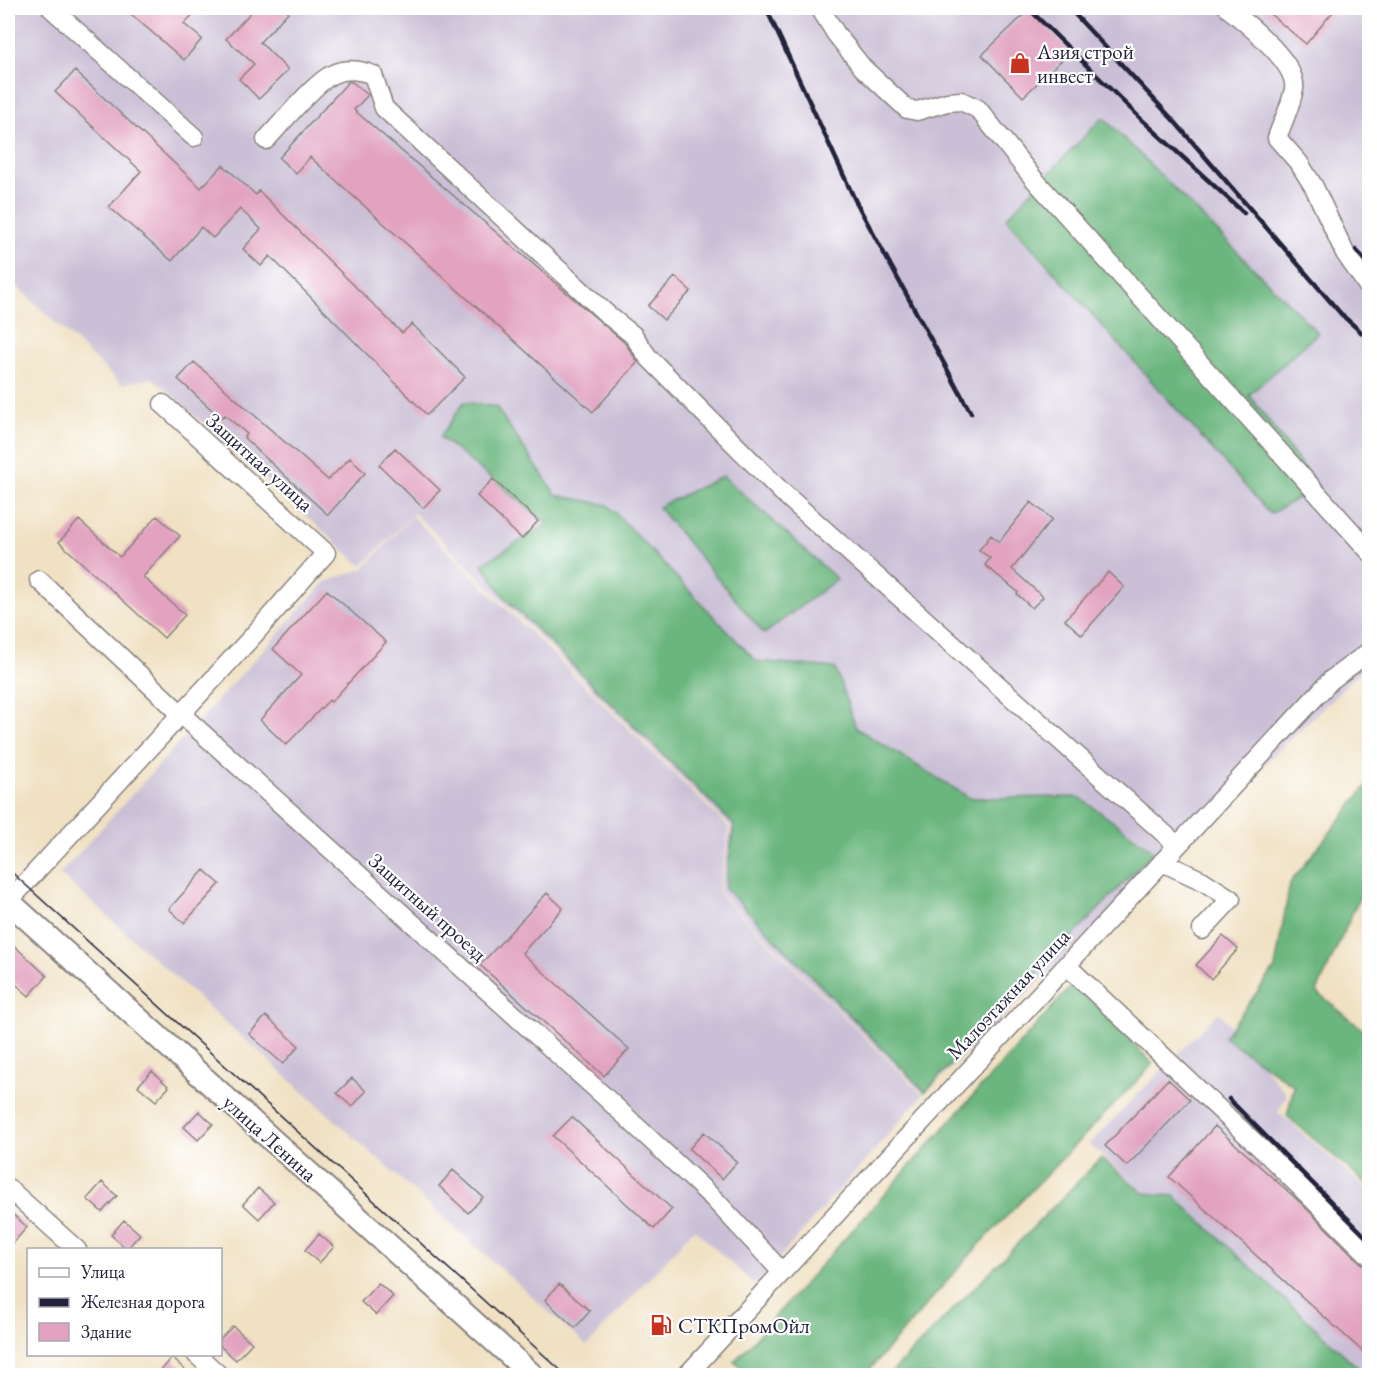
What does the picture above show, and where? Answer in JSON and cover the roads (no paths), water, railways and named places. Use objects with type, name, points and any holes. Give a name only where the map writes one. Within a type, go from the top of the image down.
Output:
[{"type":"main road","name":"улица Ленина","points":[[8,901],[533,1376]]},
{"type":"street","points":[[51,8],[194,137]]},
{"type":"street","points":[[820,8],[836,34],[863,68],[907,109],[917,111],[947,102],[961,101],[978,109],[1033,177],[1370,552]]},
{"type":"street","points":[[1228,8],[1280,56],[1290,72],[1294,87],[1277,138],[1299,163],[1314,187],[1345,253],[1370,289]]},
{"type":"street","points":[[266,140],[321,81],[334,73],[359,69],[373,75],[384,108],[609,316],[633,335],[648,357],[782,492],[1177,845]]},
{"type":"street","name":"Защитная улица","points":[[163,404],[326,553],[181,714]]},
{"type":"street","name":"Защитный проезд","points":[[39,580],[181,714],[605,1096],[714,1198],[782,1272]]},
{"type":"street","name":"Малоэтажная улица","points":[[686,1376],[1177,845],[1332,681],[1370,651]]},
{"type":"street","points":[[8,901],[181,714]]},
{"type":"street","points":[[1162,862],[1217,889],[1232,899],[1202,930]]},
{"type":"street","points":[[1066,964],[1269,1156],[1370,1256]]},
{"type":"street","points":[[8,1188],[75,1248]]},
{"type":"street","points":[[198,1356],[219,1376]]},
{"type":"tram line","points":[[8,869],[567,1376]]},
{"type":"railway","points":[[766,8],[855,200],[971,413]]},
{"type":"railway","points":[[1028,8],[1141,119],[1244,213]]},
{"type":"railway","points":[[1069,8],[1175,122],[1342,315],[1370,340]]},
{"type":"railway","points":[[1356,250],[1370,265]]},
{"type":"railway","points":[[1229,1099],[1370,1241]]},
{"type":"place","name":"Азия строй инвест","points":[[1020,63]]},
{"type":"place","name":"СТКПромОйл","points":[[661,1325]]}]
